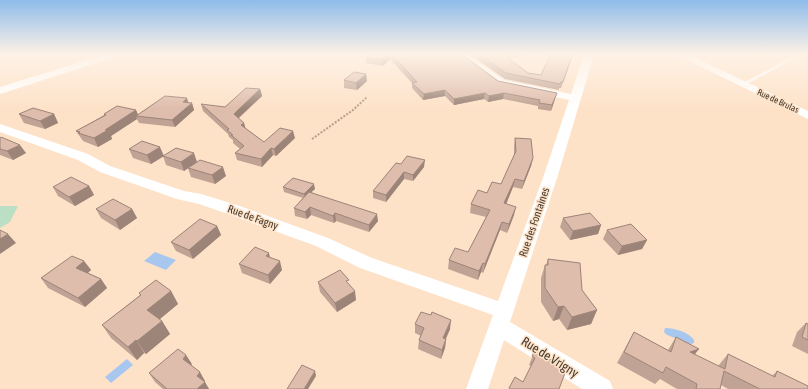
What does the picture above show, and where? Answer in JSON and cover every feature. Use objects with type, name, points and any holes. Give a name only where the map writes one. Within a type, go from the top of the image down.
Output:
[{"type":"street","points":[[0,91],[56,73]]},
{"type":"street","points":[[488,73],[501,83],[576,98]]},
{"type":"street","name":"Rue des Fontaines","points":[[477,389],[584,73]]},
{"type":"street","name":"Rue de Brulas","points":[[720,73],[808,115]]},
{"type":"street","name":"Rue de Fagny","points":[[0,128],[84,157],[106,169],[182,196],[201,199],[322,242],[366,264],[501,318]]},
{"type":"street","name":"Rue de Vrigny","points":[[501,318],[602,389]]},
{"type":"lane","points":[[743,84],[764,73]]},
{"type":"path","points":[[312,139],[336,120],[353,110],[367,97]]},
{"type":"green space","points":[[0,206],[18,206],[10,222],[0,228]]},
{"type":"water","points":[[155,252],[176,260],[166,270],[144,261]]},
{"type":"water","points":[[665,328],[677,330],[689,335],[694,340],[694,343],[691,344],[667,335],[664,332]]},
{"type":"water","points":[[127,359],[133,365],[111,383],[105,377]]},
{"type":"building","points":[[353,73],[366,74],[356,83],[344,80]]},
{"type":"building","points":[[409,73],[487,73],[498,81],[557,93],[552,105],[539,103],[540,100],[504,93],[489,96],[485,93],[454,99],[445,90],[424,94],[412,83],[417,82]]},
{"type":"building","points":[[507,73],[541,75],[542,73],[566,73],[563,82],[560,84]]},
{"type":"building","points":[[246,88],[260,89],[234,114],[244,123],[241,125],[264,142],[280,128],[293,131],[274,149],[271,148],[261,159],[235,153],[244,146],[231,135],[233,135],[227,130],[229,129],[201,104],[225,107]]},
{"type":"building","points":[[165,96],[187,98],[183,102],[192,103],[172,120],[136,116]]},
{"type":"building","points":[[117,106],[136,110],[94,138],[76,131],[106,115],[104,114]]},
{"type":"building","points":[[33,108],[54,114],[40,121],[19,114]]},
{"type":"building","points":[[1,137],[20,145],[7,151],[0,149]]},
{"type":"building","points":[[515,138],[531,139],[533,158],[524,181],[515,179],[504,203],[516,207],[509,224],[502,222],[485,264],[483,263],[479,271],[449,260],[455,248],[468,252],[490,210],[471,204],[478,190],[487,193],[492,182],[501,184],[516,151]]},
{"type":"building","points":[[142,141],[160,147],[147,155],[129,149]]},
{"type":"building","points":[[176,148],[194,153],[181,162],[163,156]]},
{"type":"building","points":[[407,156],[425,160],[413,175],[404,172],[386,195],[373,191],[396,163],[401,164]]},
{"type":"building","points":[[200,160],[223,167],[212,175],[188,168]]},
{"type":"building","points":[[71,177],[89,186],[69,197],[53,187]]},
{"type":"building","points":[[293,178],[314,184],[304,194],[283,187]]},
{"type":"building","points":[[309,192],[377,214],[369,225],[335,213],[333,216],[310,207],[305,212],[294,208]]},
{"type":"building","points":[[113,199],[132,209],[115,220],[96,209]]},
{"type":"building","points":[[590,213],[601,225],[573,231],[563,218]]},
{"type":"building","points":[[200,219],[217,226],[189,250],[171,242]]},
{"type":"building","points":[[631,224],[647,240],[622,246],[607,230]]},
{"type":"building","points":[[0,230],[8,234],[0,239]]},
{"type":"building","points":[[255,247],[269,253],[266,256],[280,261],[268,275],[239,264]]},
{"type":"building","points":[[72,256],[84,261],[76,268],[101,279],[78,298],[41,278]]},
{"type":"building","points":[[548,259],[580,263],[582,290],[597,310],[572,317],[564,306],[558,307],[545,288],[545,265],[548,265]]},
{"type":"building","points":[[340,270],[349,280],[346,281],[355,291],[335,303],[318,282]]},
{"type":"building","points":[[156,280],[171,291],[147,310],[162,321],[128,347],[102,325],[141,295],[139,293]]},
{"type":"building","points":[[421,312],[431,315],[432,312],[451,320],[443,338],[446,339],[442,350],[419,340],[424,328],[415,324]]},
{"type":"building","points":[[806,323],[808,324],[808,340],[802,337]]},
{"type":"building","points":[[634,332],[671,352],[676,337],[699,349],[690,352],[725,369],[728,354],[775,377],[777,371],[808,386],[808,389],[760,389],[724,371],[720,389],[696,389],[697,384],[666,367],[663,373],[624,352]]},
{"type":"building","points":[[178,349],[186,355],[183,359],[200,372],[197,376],[205,382],[197,389],[167,389],[149,373]]},
{"type":"building","points":[[535,350],[564,368],[563,371],[565,373],[559,389],[510,389],[509,388],[515,377],[523,382],[535,358],[532,356]]},
{"type":"building","points":[[302,365],[315,371],[304,389],[287,389]]}]
